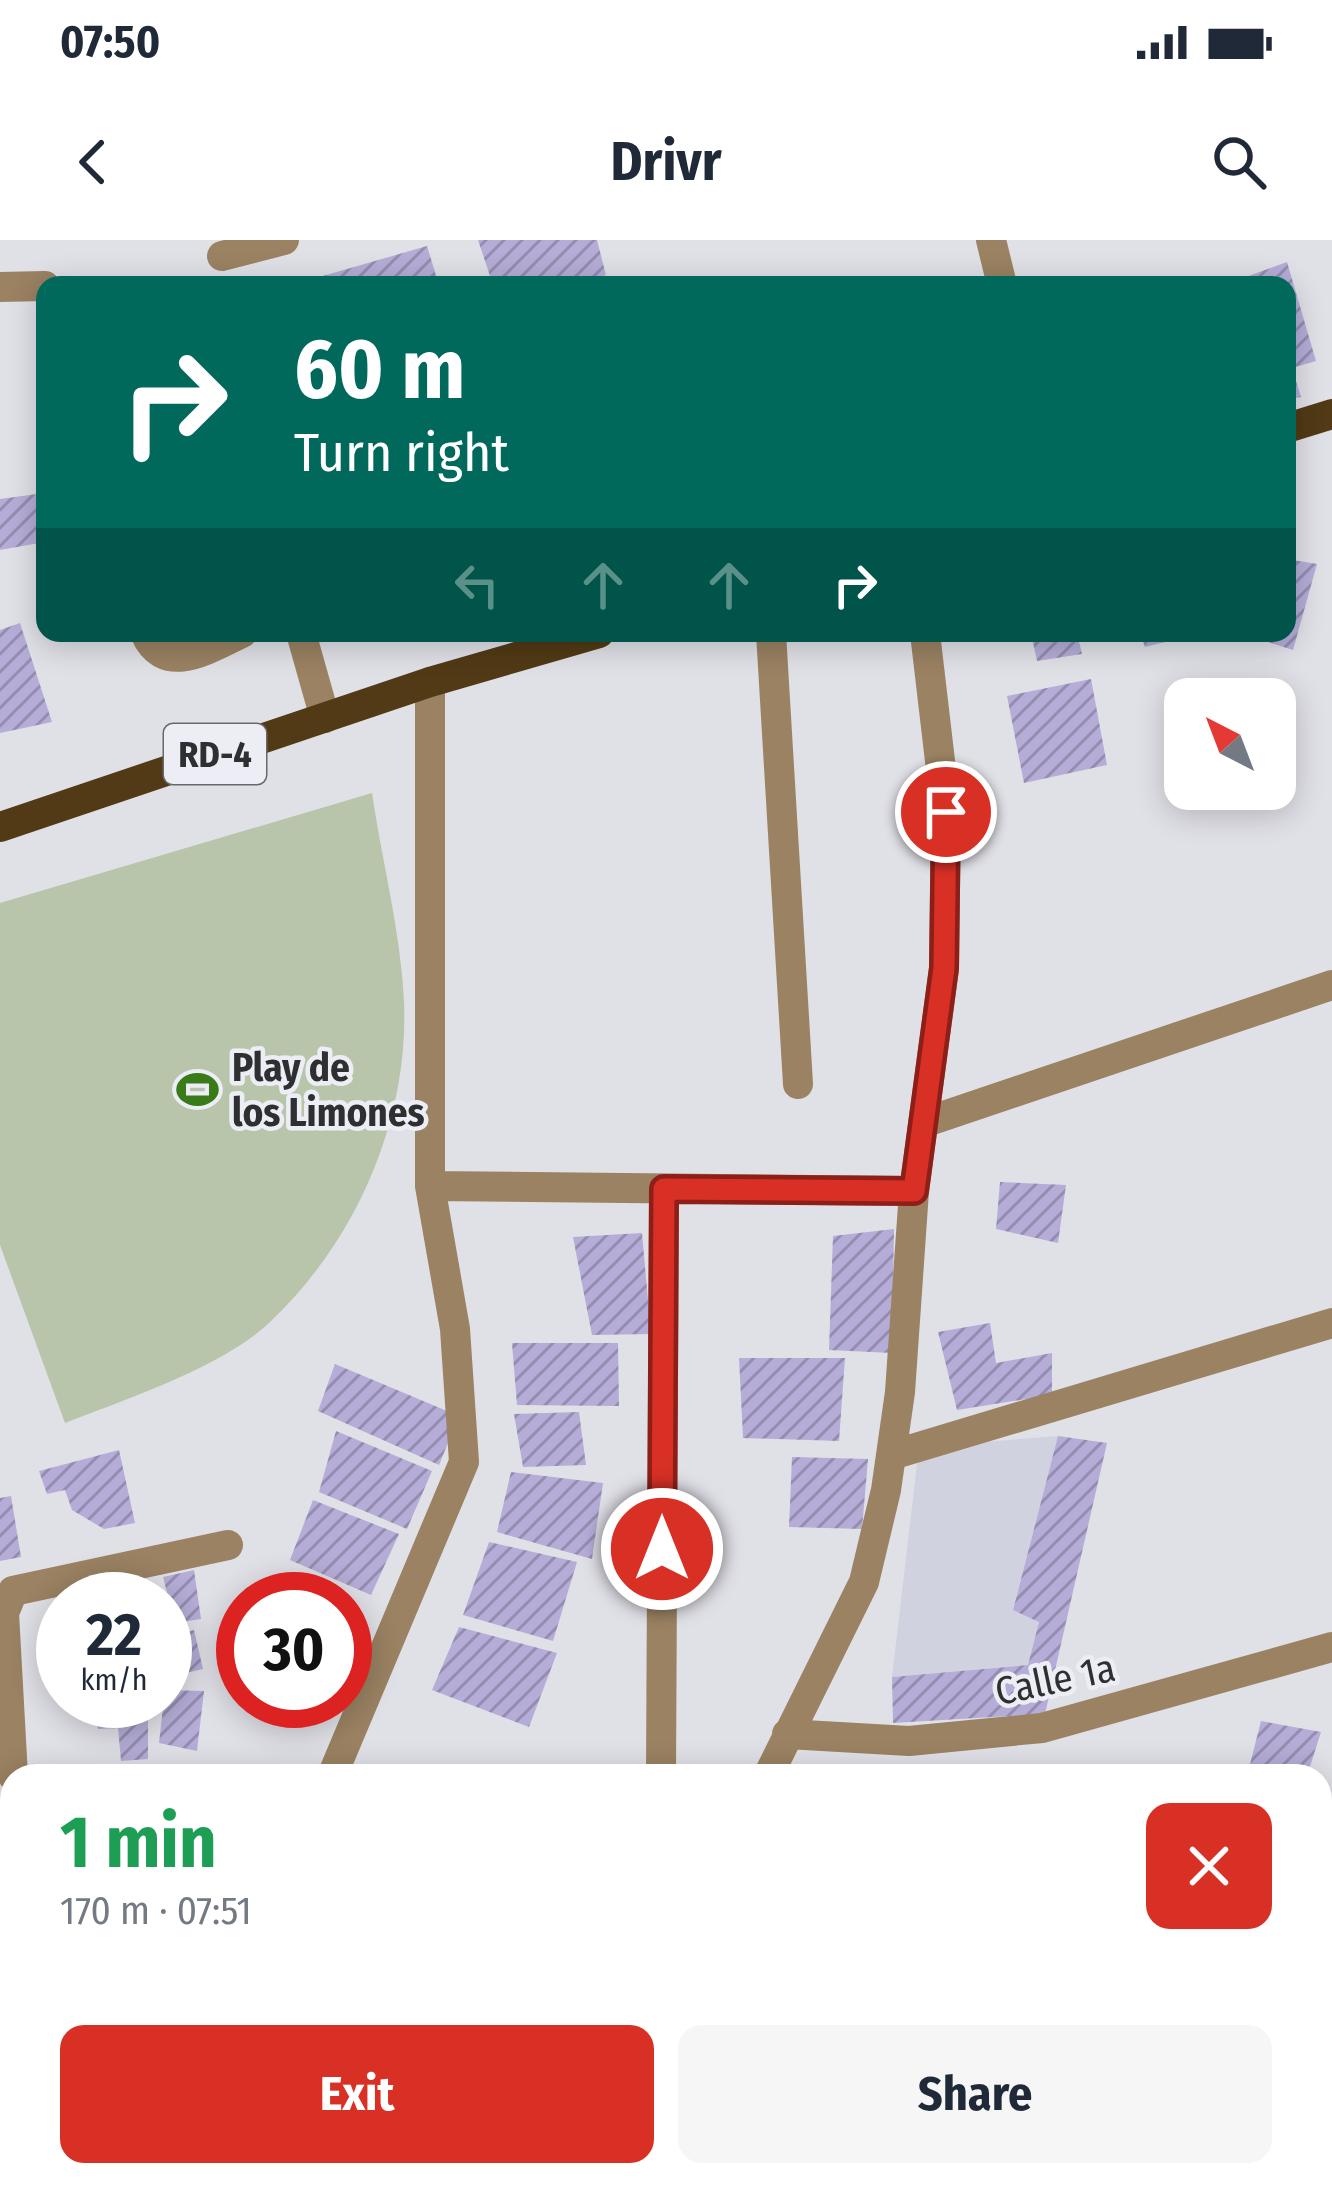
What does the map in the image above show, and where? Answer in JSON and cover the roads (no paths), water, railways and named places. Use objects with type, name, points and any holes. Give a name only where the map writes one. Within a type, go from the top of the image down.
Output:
[{"type":"main road","points":[[1296,425],[1332,414]]},
{"type":"main road","name":"RD-4","points":[[0,826],[430,682],[568,642]]},
{"type":"street","points":[[221,260],[284,240]]},
{"type":"street","points":[[992,240],[999,276]]},
{"type":"street","points":[[0,287],[36,286]]},
{"type":"street","points":[[150,642],[154,651],[169,658],[222,642]]},
{"type":"street","points":[[304,642],[325,718]]},
{"type":"street","points":[[772,642],[798,1084]]},
{"type":"street","points":[[773,1764],[865,1582],[892,1455],[914,1191],[944,968],[946,812],[926,642]]},
{"type":"street","points":[[337,1764],[464,1462],[454,1329],[430,1186],[430,682]]},
{"type":"street","points":[[926,1122],[1332,985]]},
{"type":"street","points":[[430,1186],[914,1191]]},
{"type":"street","points":[[661,1764],[664,1189]]},
{"type":"street","points":[[892,1455],[1332,1322]]},
{"type":"street","points":[[12,1764],[4,1613],[13,1591],[228,1545]]},
{"type":"street","name":"Calle 1a","points":[[787,1734],[909,1742],[1042,1728],[1332,1647]]},
{"type":"place","name":"Play de los Limones","points":[[198,1089]]}]
